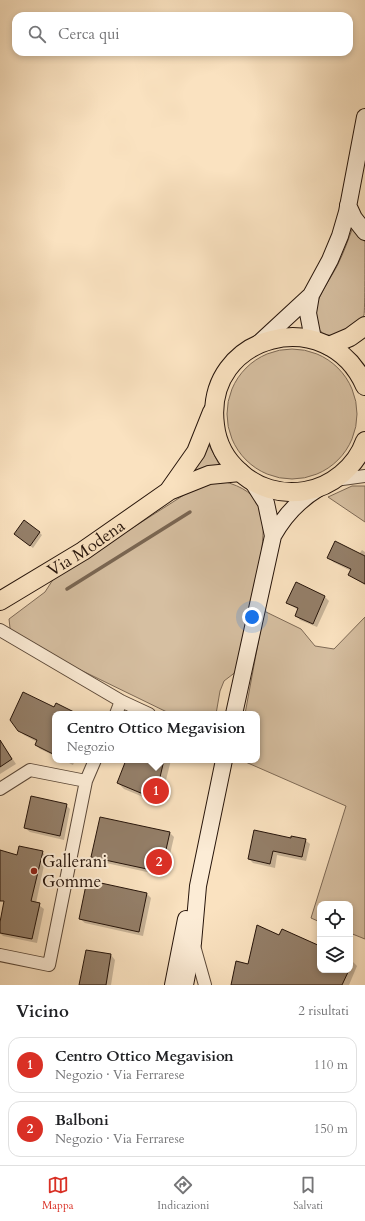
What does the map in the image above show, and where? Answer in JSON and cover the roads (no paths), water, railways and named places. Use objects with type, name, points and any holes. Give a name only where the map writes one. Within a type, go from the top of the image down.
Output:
[{"type":"main road","points":[[365,117],[348,204],[336,248],[311,295],[308,313],[321,342],[350,337],[365,326]]},
{"type":"main road","points":[[348,204],[354,218],[365,232]]},
{"type":"main road","points":[[256,345],[311,295]]},
{"type":"main road","name":"Via Modena","points":[[169,491],[180,478],[196,452],[223,378],[230,366],[239,357],[256,345],[276,338],[289,336],[321,342],[348,360],[357,370],[365,386]]},
{"type":"main road","name":"Via Modena","points":[[214,405],[214,418],[218,439],[228,459],[246,477],[263,487],[287,492],[306,491],[329,483],[353,463],[365,441]]},
{"type":"main road","name":"Via Modena","points":[[0,601],[95,543],[169,491],[209,475],[246,477]]},
{"type":"main road","points":[[246,477],[266,503],[273,536]]},
{"type":"main road","points":[[235,711],[273,536],[278,526],[302,500],[329,483]]},
{"type":"main road","points":[[185,985],[193,943],[198,886],[223,763]]},
{"type":"main road","points":[[173,985],[190,901],[198,886]]},
{"type":"street","points":[[329,483],[365,476]]},
{"type":"street","points":[[0,630],[121,701],[143,711]]},
{"type":"street","points":[[117,711],[121,701]]},
{"type":"street","points":[[0,955],[49,965],[86,780],[94,763]]},
{"type":"street","points":[[0,789],[30,770],[86,780]]},
{"type":"street","points":[[193,943],[205,985]]},
{"type":"waterway","points":[[67,589],[190,512]]},
{"type":"place","name":"Centro Ottico Megavision","points":[[156,791]]},
{"type":"place","name":"Balboni","points":[[159,862]]},
{"type":"place","name":"Gallerani Gomme","points":[[34,871]]}]
